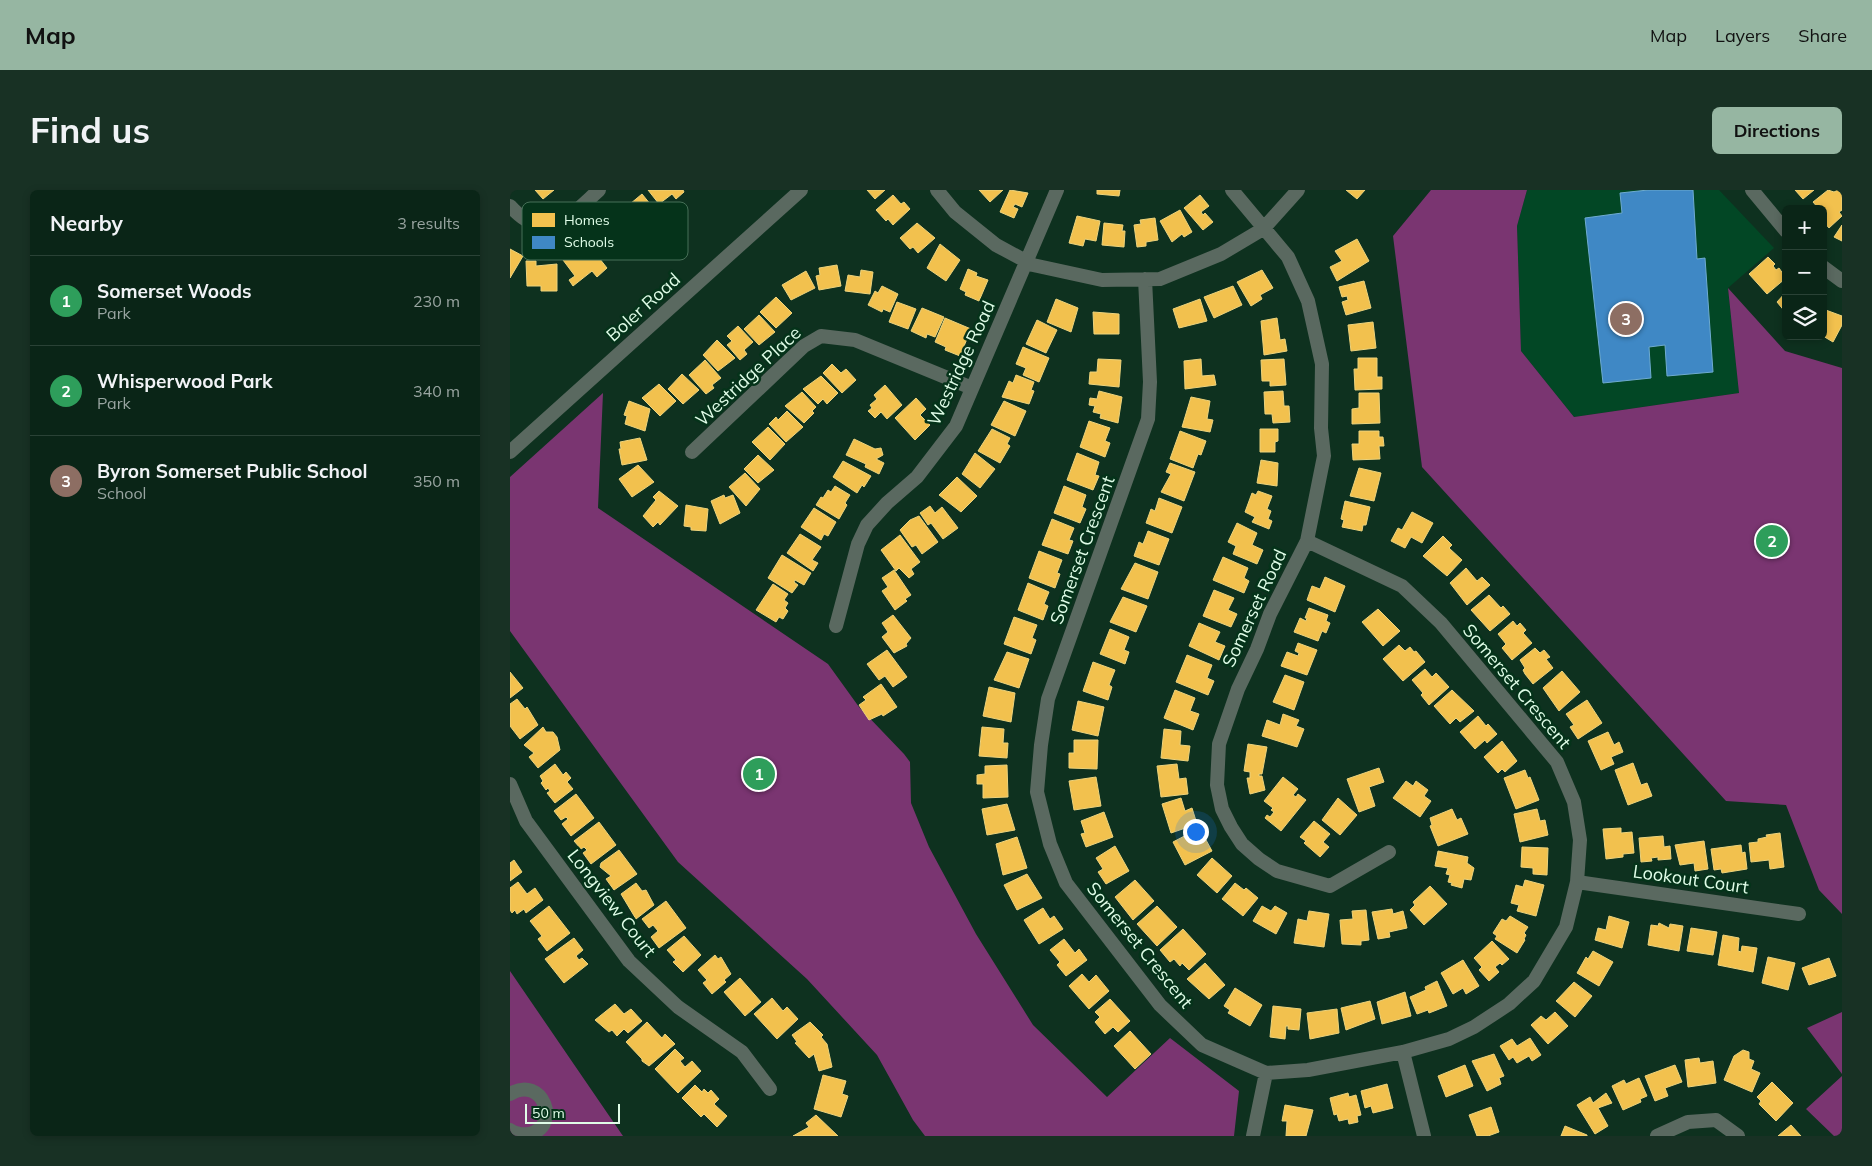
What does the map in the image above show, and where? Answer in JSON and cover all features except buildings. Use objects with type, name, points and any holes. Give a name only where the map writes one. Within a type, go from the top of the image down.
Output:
[{"type":"street","points":[[586,202],[599,190]]},
{"type":"street","name":"Boler Road","points":[[510,452],[801,190]]},
{"type":"street","points":[[937,190],[954,212],[996,245],[1028,262],[1102,280],[1160,279],[1221,254],[1263,229],[1298,190]]},
{"type":"street","name":"Westridge Road","points":[[836,626],[858,544],[867,525],[887,503],[917,477],[956,426],[1028,262],[1057,190]]},
{"type":"street","name":"Somerset Road","points":[[1232,190],[1288,257],[1308,301],[1322,364],[1321,428],[1324,456],[1307,541],[1270,614],[1238,689],[1219,744],[1217,785],[1222,809],[1242,844],[1258,859],[1277,871],[1300,879],[1330,886],[1390,852]]},
{"type":"street","points":[[1752,190],[1782,226]]},
{"type":"street","points":[[510,206],[522,219]]},
{"type":"street","points":[[1827,270],[1842,281]]},
{"type":"street","name":"Somerset Crescent","points":[[1146,279],[1150,382],[1148,419],[1135,461],[1048,699],[1037,792],[1050,844],[1066,883],[1160,1006],[1202,1045],[1266,1073],[1308,1070],[1404,1052],[1449,1039],[1474,1027],[1509,1004],[1534,981],[1566,927],[1577,882],[1580,840],[1574,802],[1557,762],[1441,623],[1402,586],[1307,541]]},
{"type":"street","name":"Westridge Place","points":[[692,452],[804,346],[821,336],[855,340],[972,388]]},
{"type":"street","name":"Longview Court","points":[[510,784],[526,821],[629,961],[678,1007],[742,1052],[770,1089]]},
{"type":"street","name":"Lookout Court","points":[[1577,882],[1799,914]]},
{"type":"street","points":[[1404,1052],[1424,1136]]},
{"type":"street","points":[[1253,1136],[1266,1073]]},
{"type":"street","points":[[510,1093],[518,1090],[533,1091],[544,1101],[546,1115],[544,1122],[534,1132],[520,1134],[510,1130]]},
{"type":"street","points":[[1657,1136],[1688,1122],[1716,1120],[1738,1136]]},
{"type":"shaded area","points":[[1431,190],[1527,190],[1517,226],[1521,351],[1574,417],[1739,393],[1728,288],[1785,351],[1842,368],[1842,914],[1819,890],[1786,805],[1726,801],[1422,467],[1393,236]]},
{"type":"shaded area","points":[[1527,190],[1719,190],[1774,248],[1728,288],[1739,393],[1574,417],[1521,351],[1517,226]]},
{"type":"shaded area","points":[[603,393],[598,508],[828,664],[859,707],[904,754],[910,762],[911,803],[929,847],[976,934],[1033,1025],[1107,1097],[1170,1038],[1239,1091],[1234,1136],[925,1136],[913,1120],[877,1055],[807,979],[678,862],[510,631],[510,477]]},
{"type":"shaded area","points":[[510,971],[623,1136],[510,1136]]},
{"type":"shaded area","points":[[1842,1012],[1842,1074],[1807,1028]]},
{"type":"shaded area","points":[[1842,1076],[1842,1136],[1834,1136],[1806,1109]]},
{"type":"place","name":"Byron Somerset Public School","points":[[1626,319]]},
{"type":"place","name":"Whisperwood Park","points":[[1772,541]]},
{"type":"place","name":"Somerset Woods","points":[[759,774]]}]
